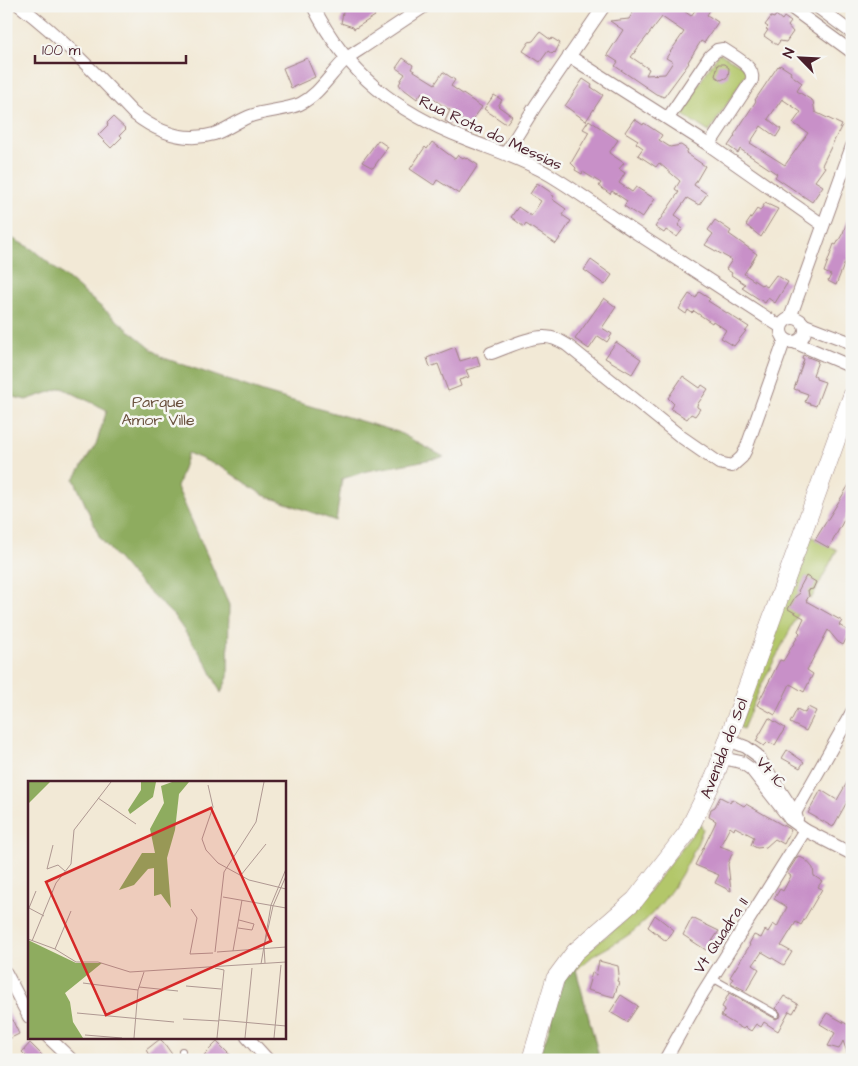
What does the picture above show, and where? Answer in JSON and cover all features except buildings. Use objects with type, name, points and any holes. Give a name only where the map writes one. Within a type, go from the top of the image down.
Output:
[{"type":"street","points":[[20,6],[54,34],[133,114],[156,129],[182,137],[194,138],[214,134],[247,117],[266,111],[299,105],[323,86],[346,59],[425,6]]},
{"type":"street","name":"Rua Rota do Messias","points":[[313,6],[326,32],[346,59],[386,97],[410,112],[466,139],[506,153],[549,174],[785,322]]},
{"type":"street","points":[[506,153],[604,6]]},
{"type":"street","points":[[789,6],[852,52]]},
{"type":"street","points":[[816,6],[852,33]]},
{"type":"street","points":[[668,118],[710,56],[717,50],[723,50],[744,64],[752,71],[752,80],[709,146]]},
{"type":"street","points":[[569,56],[668,118],[823,225]]},
{"type":"street","points":[[852,146],[785,322],[782,336],[852,367]]},
{"type":"street","points":[[785,322],[796,318],[805,326],[852,343]]},
{"type":"street","points":[[790,341],[800,340],[804,336],[805,326]]},
{"type":"street","points":[[491,353],[538,337],[552,337],[567,345],[686,441],[719,464],[732,466],[742,457],[746,449],[790,341]]},
{"type":"street","name":"Avenida do Sol","points":[[531,1060],[555,979],[575,952],[634,900],[687,833],[715,776],[828,459],[849,414],[852,396]]},
{"type":"street","name":"Vt Quadra 11","points":[[665,1060],[797,821],[852,712]]},
{"type":"street","points":[[728,740],[746,747],[757,755],[797,821],[852,854]]},
{"type":"street","points":[[751,769],[757,755]]},
{"type":"street","name":"Vt 1C","points":[[722,758],[741,762],[751,769],[797,821]]},
{"type":"street","points":[[6,973],[28,1015]]},
{"type":"street","points":[[49,1038],[72,1060]]},
{"type":"street","points":[[248,1038],[268,1060]]},
{"type":"lane","points":[[712,978],[776,1014]]},
{"type":"lane","points":[[182,1051],[182,1060]]},
{"type":"green space","points":[[719,53],[749,70],[709,132],[680,113]]},
{"type":"green space","name":"Parque Amor Ville","points":[[6,235],[32,249],[161,357],[263,392],[398,432],[444,457],[367,471],[342,479],[336,521],[263,495],[223,468],[188,453],[177,487],[229,605],[228,677],[221,693],[206,662],[174,616],[132,575],[100,538],[74,479],[96,444],[107,410],[62,388],[26,400],[6,395]]},
{"type":"green space","points":[[807,534],[837,550],[811,599],[807,597],[760,688],[743,729],[739,727]]},
{"type":"green space","points":[[700,824],[703,829],[697,844],[683,872],[665,899],[631,933],[594,955],[576,970],[574,962],[621,924],[636,908]]},
{"type":"green space","points":[[574,962],[600,1060],[536,1060],[547,1036],[562,985]]}]
